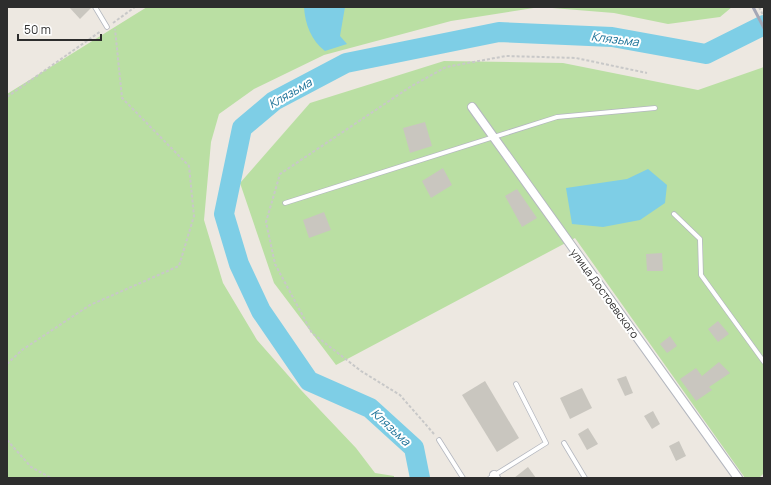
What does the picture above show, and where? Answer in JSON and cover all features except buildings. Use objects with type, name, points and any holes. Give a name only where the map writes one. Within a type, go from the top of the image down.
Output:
[{"type":"street","name":"улица Достоевского","points":[[472,107],[738,478]]},
{"type":"lane","points":[[95,7],[106,27]]},
{"type":"lane","points":[[285,203],[492,136],[556,117],[656,108]]},
{"type":"lane","points":[[674,214],[700,239],[701,275],[764,362]]},
{"type":"lane","points":[[493,477],[546,443],[516,384]]},
{"type":"lane","points":[[439,440],[463,478]]},
{"type":"lane","points":[[564,443],[584,478]]},
{"type":"path","points":[[7,97],[135,7]]},
{"type":"path","points":[[759,8],[764,18]]},
{"type":"path","points":[[7,364],[22,350],[90,305],[179,266],[194,216],[189,166],[122,98],[114,22]]},
{"type":"path","points":[[439,440],[400,395],[361,371],[312,333],[275,264],[266,222],[280,174],[410,87],[446,67],[506,56],[576,58],[647,73]]},
{"type":"path","points":[[7,440],[31,467],[51,478]]},
{"type":"green space","points":[[147,7],[540,7],[451,21],[324,55],[254,89],[219,114],[211,142],[204,220],[223,283],[257,340],[301,390],[356,448],[375,473],[394,476],[394,478],[7,478],[7,94]]},
{"type":"green space","points":[[540,7],[732,7],[720,17],[668,24],[614,13]]},
{"type":"green space","points":[[444,61],[563,63],[698,90],[764,67],[764,473],[759,478],[745,478],[575,238],[336,365],[274,283],[240,183],[310,103]]},
{"type":"water","points":[[304,7],[345,7],[340,36],[347,44],[325,51],[312,37],[307,25]]},
{"type":"water","points":[[648,169],[667,185],[665,203],[640,220],[603,227],[572,224],[566,188],[627,179]]},
{"type":"waterway","name":"Клязьма","points":[[420,478],[414,448],[370,408],[309,381],[261,311],[239,264],[224,214],[242,128],[274,101],[346,63],[499,32],[612,37],[706,54],[764,25]]},
{"type":"railway","points":[[753,7],[764,28]]}]
